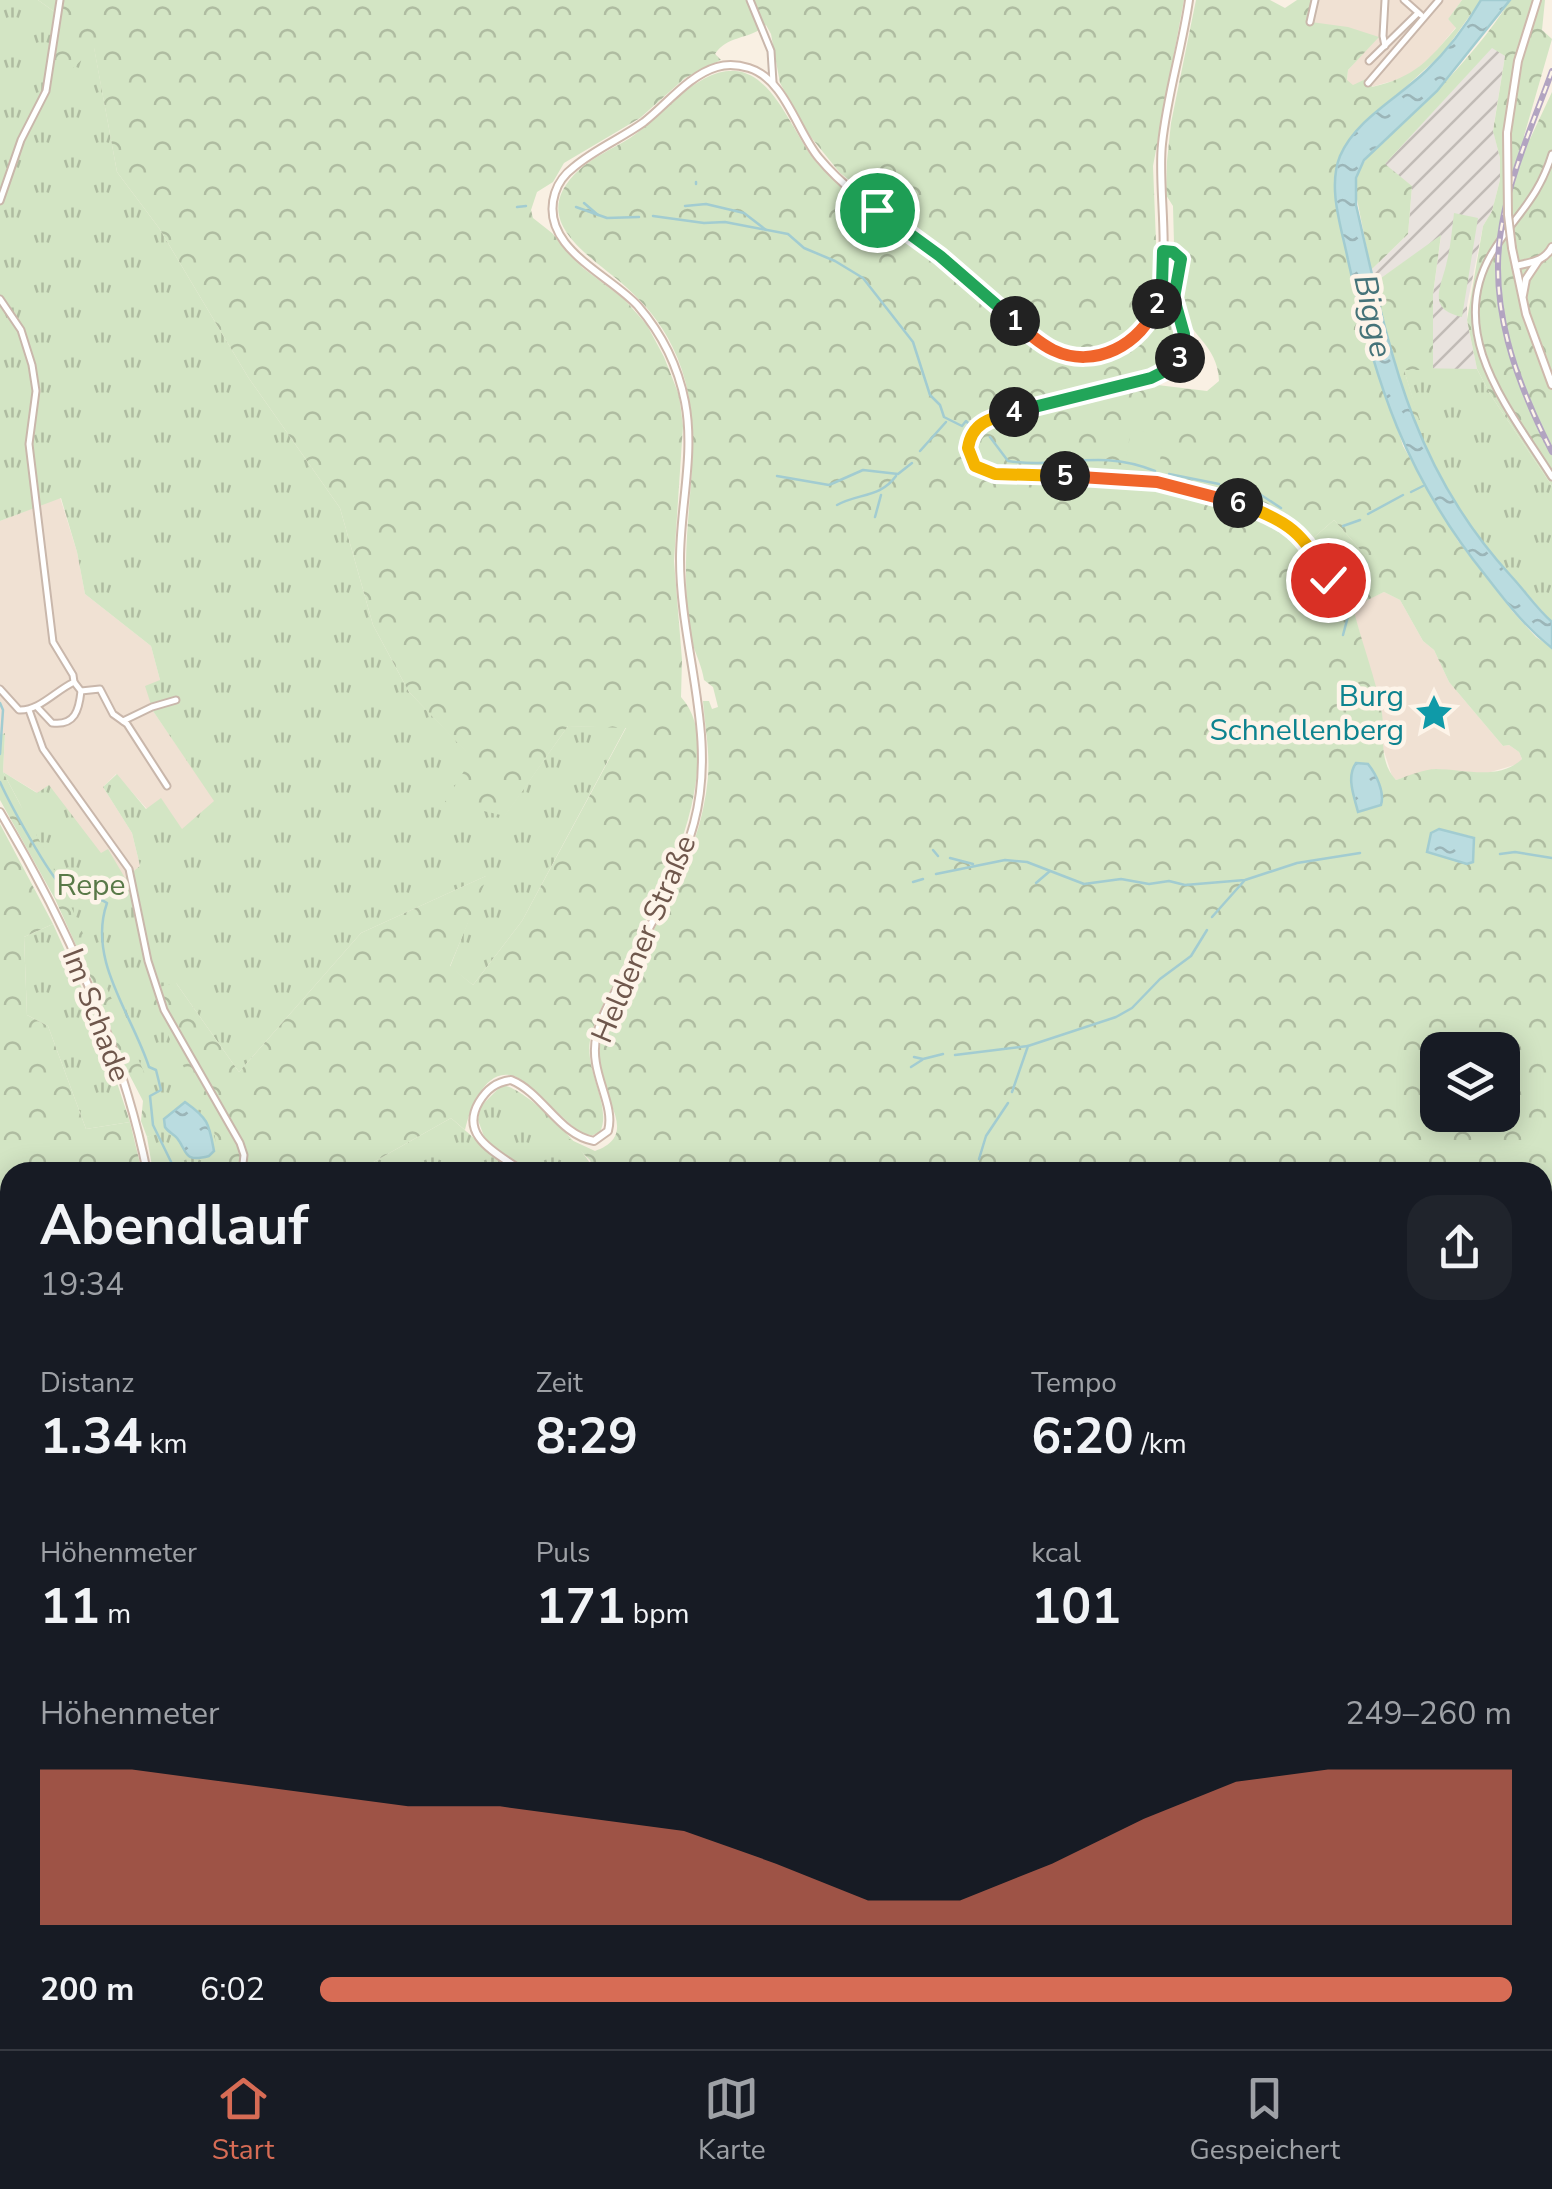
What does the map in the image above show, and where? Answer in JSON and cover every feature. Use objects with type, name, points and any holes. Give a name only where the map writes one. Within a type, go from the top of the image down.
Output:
[{"type":"main road","points":[[773,86],[805,140],[829,169],[877,210],[940,256],[1053,350],[1077,357],[1098,355],[1123,346],[1141,333],[1159,298],[1163,251],[1161,150],[1189,0]]},
{"type":"main road","points":[[1537,0],[1518,62],[1507,133],[1506,178],[1512,248],[1522,296],[1552,385]]},
{"type":"main road","name":"Heldener Straße","points":[[510,1162],[478,1138],[473,1125],[475,1110],[490,1089],[501,1082],[510,1080],[526,1090],[578,1136],[594,1141],[608,1131],[610,1116],[596,1075],[596,1036],[682,862],[694,823],[704,762],[682,610],[680,558],[688,425],[681,386],[668,350],[644,314],[622,290],[576,256],[562,240],[554,218],[554,194],[576,164],[642,123],[695,79],[715,68],[750,68],[773,86]]},
{"type":"main road","points":[[1522,296],[1526,279],[1552,247]]},
{"type":"main road","points":[[1516,266],[1538,261]]},
{"type":"main road","name":"Im Schade","points":[[0,812],[77,963],[115,1060],[144,1162]]},
{"type":"street","points":[[0,200],[21,140],[46,91],[60,0]]},
{"type":"street","points":[[750,0],[771,52],[773,86]]},
{"type":"street","points":[[1310,22],[1315,0]]},
{"type":"street","points":[[1385,46],[1386,0]]},
{"type":"street","points":[[1404,0],[1421,15]]},
{"type":"street","points":[[1369,61],[1439,0]]},
{"type":"street","points":[[1368,83],[1421,15]]},
{"type":"street","points":[[1552,154],[1539,190],[1484,268],[1474,321],[1484,363],[1552,477]]},
{"type":"street","points":[[1163,251],[1173,252],[1181,259],[1174,298],[1184,341],[1176,364],[1151,378],[984,421],[970,435],[971,460],[982,470],[995,474],[1157,482],[1260,510],[1299,532],[1334,592],[1336,606]]},
{"type":"street","points":[[0,298],[21,330],[32,364],[36,391],[30,454],[53,642],[81,691],[76,715],[64,723],[52,723],[37,707]]},
{"type":"street","points":[[0,690],[19,710],[29,710],[74,682]]},
{"type":"street","points":[[81,691],[98,688],[112,714],[123,722],[167,786]]},
{"type":"street","points":[[123,722],[152,706],[176,700]]},
{"type":"street","points":[[29,710],[43,749],[130,869],[159,996],[240,1144],[243,1162]]},
{"type":"shaded area","points":[[1315,0],[1462,0],[1448,19],[1456,27],[1433,55],[1407,77],[1371,87],[1353,86],[1347,81],[1348,70],[1378,37],[1310,22]]},
{"type":"shaded area","points":[[1492,47],[1505,56],[1493,130],[1500,158],[1500,180],[1492,211],[1483,226],[1467,306],[1477,369],[1433,370],[1433,294],[1441,236],[1374,283],[1371,270],[1408,234],[1412,186],[1384,165]]},
{"type":"shaded area","points":[[60,497],[85,594],[151,646],[160,680],[153,711],[215,801],[182,830],[161,799],[147,809],[116,774],[103,787],[132,833],[140,866],[122,882],[58,801],[3,772],[0,521]]},
{"type":"shaded area","points":[[1384,592],[1400,600],[1423,641],[1434,650],[1449,682],[1503,746],[1509,745],[1519,752],[1522,759],[1518,764],[1484,774],[1435,769],[1396,780],[1392,776],[1382,745],[1382,712],[1352,606]]},
{"type":"green space","points":[[0,0],[38,0],[59,15],[50,89],[94,47],[117,172],[159,228],[248,377],[340,508],[373,625],[409,692],[473,758],[505,815],[568,726],[626,727],[522,921],[473,985],[450,967],[486,876],[361,933],[239,1072],[176,983],[231,1140],[223,1162],[151,1162],[147,1137],[153,1134],[150,1108],[3,772],[37,793],[49,785],[101,853],[108,849],[125,878],[140,866],[132,833],[103,787],[117,774],[146,809],[161,798],[182,829],[214,801],[153,711],[145,686],[160,680],[151,646],[85,594],[61,498],[0,521]]},
{"type":"green space","points":[[38,0],[1184,0],[1153,166],[1157,267],[1151,301],[1132,332],[1112,343],[1074,348],[1051,340],[1017,318],[939,249],[840,173],[810,136],[780,83],[766,25],[720,48],[715,54],[721,60],[685,78],[640,118],[564,163],[553,182],[537,192],[531,210],[533,218],[583,268],[624,299],[647,325],[679,395],[683,426],[674,561],[681,697],[696,727],[698,761],[679,847],[593,1029],[589,1048],[603,1111],[600,1132],[591,1136],[580,1133],[523,1081],[501,1075],[477,1097],[465,1130],[451,1118],[374,1162],[218,1162],[214,1129],[146,990],[176,983],[239,1072],[361,933],[488,875],[450,966],[473,985],[522,921],[626,728],[568,726],[505,816],[445,802],[472,758],[409,692],[373,625],[340,508],[248,377],[159,228],[117,172],[94,48],[49,91],[59,15]]},
{"type":"green space","points":[[1196,0],[1270,0],[1285,8],[1297,0],[1315,0],[1311,22],[1348,27],[1379,37],[1348,70],[1347,80],[1353,85],[1368,78],[1372,87],[1420,66],[1456,28],[1448,19],[1462,0],[1481,0],[1443,53],[1357,131],[1335,187],[1351,274],[1403,446],[1458,541],[1513,612],[1552,648],[1552,1162],[591,1162],[567,1138],[595,1151],[607,1145],[617,1130],[602,1081],[602,1035],[693,844],[708,777],[703,701],[709,701],[712,709],[718,707],[713,687],[704,680],[688,614],[686,562],[693,452],[683,372],[652,314],[569,236],[558,205],[564,188],[585,165],[630,138],[707,77],[736,71],[750,75],[772,94],[829,176],[929,254],[1009,327],[1057,360],[1094,365],[1129,352],[1150,333],[1171,291],[1178,333],[1176,354],[1158,369],[1141,376],[1141,383],[1207,391],[1219,381],[1217,368],[1184,314],[1180,294],[1184,258],[1174,244],[1173,206],[1166,195],[1171,123]],"holes":[[[1334,520],[1366,556],[1344,566],[1337,576],[1330,573],[1311,540]],[[1384,592],[1400,600],[1423,641],[1434,650],[1449,682],[1503,746],[1509,745],[1519,752],[1522,759],[1513,766],[1492,772],[1431,769],[1396,780],[1390,773],[1384,757],[1382,713],[1353,607]],[[1439,829],[1470,836],[1475,842],[1473,862],[1467,864],[1427,852],[1431,833]]]},
{"type":"green space","points":[[1510,0],[1545,0],[1542,30],[1552,39],[1524,136],[1530,139],[1552,92],[1552,486],[1477,369],[1467,320],[1483,226],[1492,211],[1500,180],[1500,158],[1493,131],[1505,56],[1492,48],[1385,164],[1412,186],[1408,234],[1371,270],[1355,189],[1366,160],[1376,147],[1447,80]]},
{"type":"green space","points":[[1454,213],[1478,218],[1462,317],[1443,308],[1439,295]]},
{"type":"green space","points":[[1441,235],[1433,294],[1433,370],[1404,370],[1424,433],[1417,433],[1396,373],[1374,283]]},
{"type":"green space","points":[[1477,369],[1552,486],[1552,622],[1458,509],[1417,433],[1423,433],[1404,370]]},
{"type":"green space","points":[[1131,430],[1164,435],[1159,466],[1126,459]]},
{"type":"green space","points":[[1334,520],[1367,557],[1344,566],[1337,576],[1330,574],[1311,540]]},
{"type":"green space","points":[[5,733],[3,772],[55,870],[158,1104],[157,1133],[147,1137],[141,1121],[143,1101],[117,1051],[100,998],[55,899],[0,800],[0,735]]},
{"type":"green space","points":[[0,824],[53,924],[24,937],[27,1015],[48,1026],[86,1129],[130,1122],[140,1162],[0,1162]]},
{"type":"green space","points":[[53,924],[97,1022],[130,1122],[86,1129],[48,1026],[27,1015],[24,937]]},
{"type":"green space","points":[[502,1085],[513,1088],[555,1121],[589,1162],[515,1162],[486,1142],[478,1120],[480,1107]]},
{"type":"green space","points":[[451,1118],[502,1162],[374,1162]]},
{"type":"water","name":"Bigge","points":[[1481,0],[1510,0],[1437,91],[1364,160],[1356,178],[1356,205],[1393,356],[1426,447],[1476,534],[1552,622],[1552,648],[1509,605],[1458,539],[1414,465],[1382,388],[1370,347],[1335,195],[1336,168],[1347,143],[1367,120],[1434,63]]},
{"type":"water","points":[[1356,763],[1368,764],[1382,795],[1381,805],[1358,812],[1351,780]]},
{"type":"water","points":[[1439,829],[1474,838],[1473,862],[1467,864],[1427,852],[1431,833]]},
{"type":"water","points":[[185,1102],[207,1123],[214,1151],[209,1156],[190,1157],[165,1127],[164,1119]]},
{"type":"waterway","points":[[584,203],[598,215]]},
{"type":"waterway","points":[[685,206],[706,204],[744,213],[766,230]]},
{"type":"waterway","points":[[517,207],[526,206]]},
{"type":"waterway","points":[[576,207],[607,218],[639,217]]},
{"type":"waterway","points":[[653,216],[725,222],[788,234],[804,248],[863,278],[913,342],[930,395],[940,405],[944,417],[962,426],[966,421],[972,427]]},
{"type":"waterway","points":[[920,451],[946,422]]},
{"type":"waterway","points":[[990,437],[1008,461],[1116,461],[1155,471]]},
{"type":"waterway","points":[[777,476],[829,485],[863,470],[898,474],[912,463]]},
{"type":"waterway","points":[[1169,474],[1219,484]]},
{"type":"waterway","points":[[837,505],[876,492],[896,476]]},
{"type":"waterway","points":[[1411,492],[1423,486]]},
{"type":"waterway","points":[[1258,493],[1281,508]]},
{"type":"waterway","points":[[875,517],[881,495]]},
{"type":"waterway","points":[[1368,514],[1403,495]]},
{"type":"waterway","points":[[1343,526],[1360,520]]},
{"type":"waterway","points":[[1343,635],[1350,609]]},
{"type":"waterway","name":"Repe","points":[[0,703],[0,754]]},
{"type":"waterway","name":"Repe","points":[[0,782],[30,838],[63,887],[107,903],[102,924],[107,966],[149,1067],[156,1070],[161,1090],[150,1096],[153,1125],[171,1162]]},
{"type":"waterway","points":[[933,850],[938,856]]},
{"type":"waterway","points":[[1500,854],[1515,852],[1552,858]]},
{"type":"waterway","points":[[936,874],[1005,860],[1027,862],[1084,884],[1121,879],[1185,885],[1245,880],[1297,863],[1360,853]]},
{"type":"waterway","points":[[950,858],[973,864]]},
{"type":"waterway","points":[[1036,883],[1050,871]]},
{"type":"waterway","points":[[913,882],[923,879]]},
{"type":"waterway","points":[[1212,917],[1244,881]]},
{"type":"waterway","points":[[1012,1092],[1028,1046],[1132,1008],[1160,979],[1191,956],[1207,930]]},
{"type":"waterway","points":[[955,1055],[1028,1046]]},
{"type":"waterway","points":[[914,1057],[943,1054]]},
{"type":"waterway","points":[[911,1067],[922,1060]]},
{"type":"waterway","points":[[979,1159],[986,1136],[1008,1103]]},
{"type":"railway","points":[[1552,71],[1511,185],[1498,254],[1498,284],[1508,342],[1527,398],[1552,452]]},
{"type":"place","name":"Burg Schnellenberg","points":[[1434,713]]},
{"type":"route","points":[[877,210],[940,256],[1036,339],[1053,350],[1077,357],[1111,352],[1141,333],[1159,298],[1163,251],[1179,254],[1174,298],[1184,341],[1176,364],[1151,378],[984,421],[970,435],[968,455],[975,466],[995,474],[1118,478],[1220,496],[1260,510],[1299,532],[1328,580]]}]
